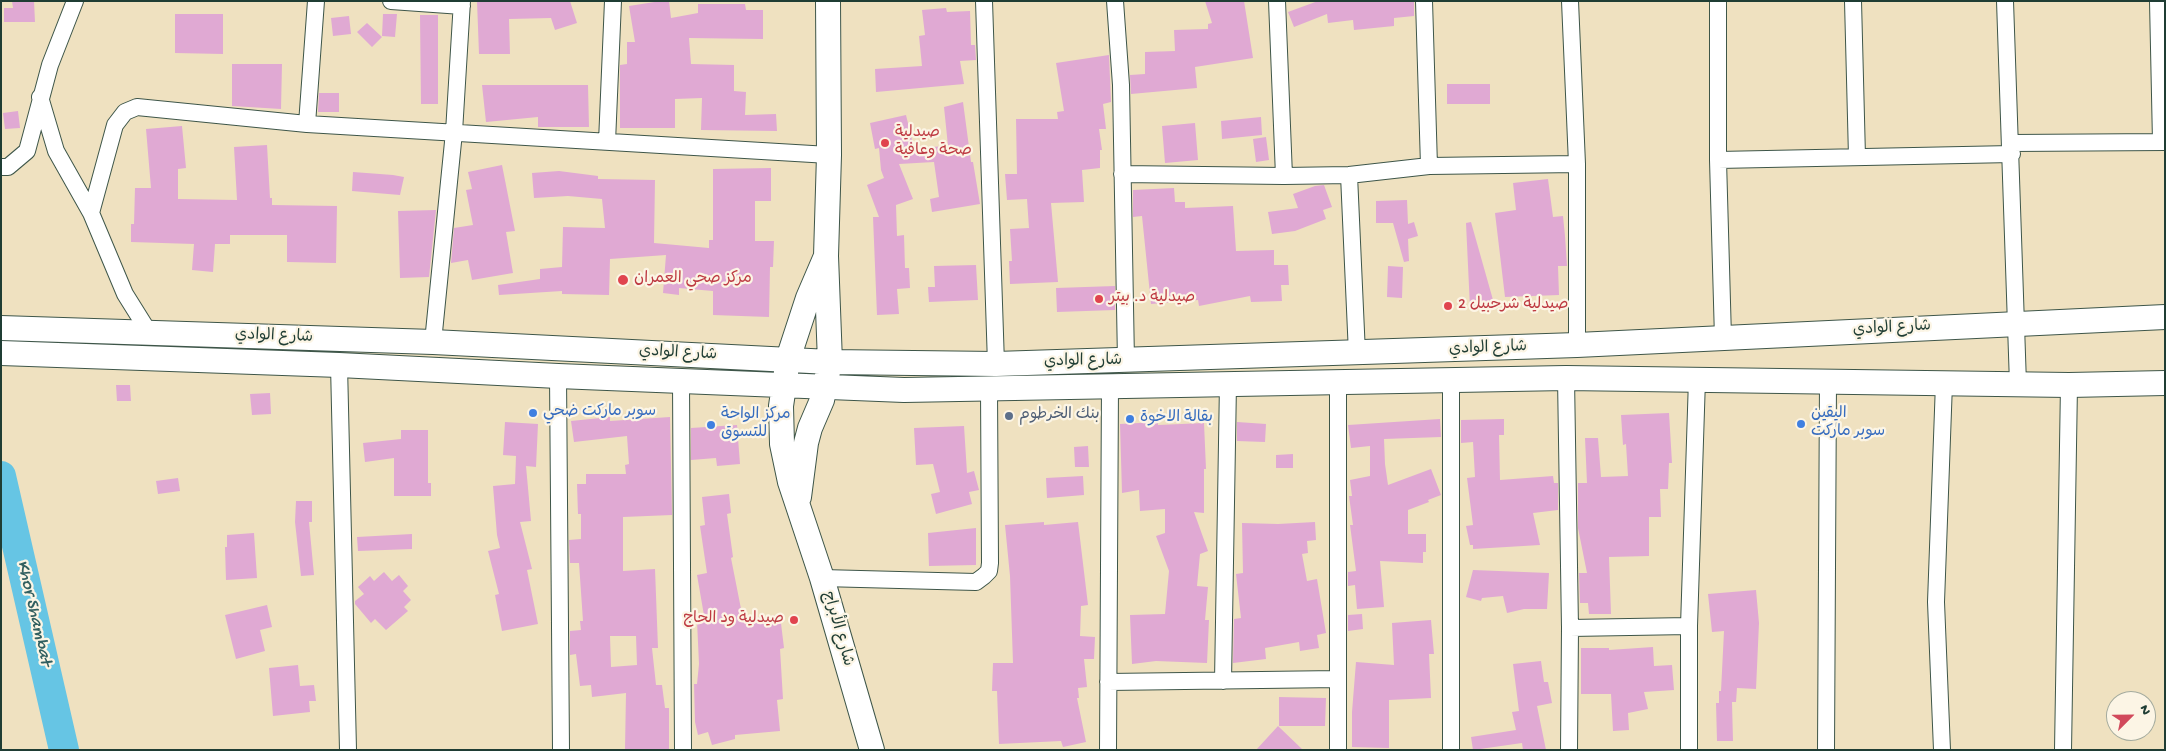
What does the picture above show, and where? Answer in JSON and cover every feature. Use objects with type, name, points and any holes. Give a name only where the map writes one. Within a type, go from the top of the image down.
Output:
[{"type":"main road","points":[[798,509],[806,443],[826,387],[830,362],[826,256],[829,155],[828,1]]},
{"type":"main road","name":"شارع الأبراج","points":[[826,256],[808,298],[788,359],[781,424],[782,444],[790,482],[822,578],[872,750]]},
{"type":"main road","name":"شارع الوادي","points":[[6,328],[433,342],[830,362],[996,364],[1357,354],[2165,317]]},
{"type":"main road","name":"شارع الوادي","points":[[8,353],[339,365],[904,390],[1566,378],[2069,385],[2165,383]]},
{"type":"street","points":[[1,167],[8,167],[27,151],[50,65],[75,1]]},
{"type":"street","points":[[307,124],[316,1]]},
{"type":"street","points":[[391,1],[462,4],[454,132],[433,342]]},
{"type":"street","points":[[607,142],[613,1]]},
{"type":"street","points":[[828,1],[838,1]]},
{"type":"street","points":[[984,1],[996,364]]},
{"type":"street","points":[[1115,1],[1121,85],[1126,361]]},
{"type":"street","points":[[1277,1],[1284,176]]},
{"type":"street","points":[[1424,1],[1429,166]]},
{"type":"street","points":[[1570,1],[1576,164],[1577,345]]},
{"type":"street","points":[[1718,1],[1718,160],[1723,338]]},
{"type":"street","points":[[1853,1],[1857,157]]},
{"type":"street","points":[[2005,1],[2012,148],[2018,384]]},
{"type":"street","points":[[1718,160],[1857,157],[2163,142],[2158,1]]},
{"type":"street","points":[[40,97],[56,151],[91,213],[125,294],[150,334]]},
{"type":"street","points":[[91,213],[115,125],[125,112],[137,107],[307,124],[829,155]]},
{"type":"street","points":[[1122,174],[1350,175],[1429,166],[1576,164]]},
{"type":"street","points":[[1350,175],[1357,354]]},
{"type":"street","points":[[339,365],[348,750]]},
{"type":"street","points":[[558,376],[561,750]]},
{"type":"street","points":[[1566,378],[1570,628],[1569,750]]},
{"type":"street","points":[[1451,379],[1451,750]]},
{"type":"street","points":[[1689,750],[1689,626],[1697,379]]},
{"type":"street","points":[[681,381],[683,750]]},
{"type":"street","points":[[1338,381],[1338,750]]},
{"type":"street","points":[[1826,750],[1828,381]]},
{"type":"street","points":[[1223,681],[1228,383]]},
{"type":"street","points":[[1942,750],[1936,602],[1944,383]]},
{"type":"street","points":[[1108,750],[1110,385]]},
{"type":"street","points":[[2063,750],[2069,385]]},
{"type":"street","points":[[822,578],[976,582],[984,576],[990,563],[989,389]]},
{"type":"street","points":[[1570,628],[1689,626]]},
{"type":"street","points":[[1108,682],[1338,679]]},
{"type":"building","points":[[12,1],[34,1],[35,22],[4,22],[4,8],[13,8]]},
{"type":"building","points":[[477,1],[570,1],[577,23],[555,30],[551,18],[509,19],[510,54],[479,54]]},
{"type":"building","points":[[669,1],[671,18],[698,13],[698,4],[745,4],[746,10],[763,10],[763,39],[689,38],[691,64],[734,65],[734,91],[746,92],[745,115],[776,114],[777,131],[701,130],[702,98],[675,99],[675,128],[620,128],[620,65],[627,64],[627,42],[635,42],[629,6]]},
{"type":"building","points":[[1205,1],[1244,1],[1253,58],[1195,67],[1197,88],[1131,94],[1130,75],[1145,74],[1145,52],[1175,51],[1174,30],[1208,29],[1208,24],[1212,23]]},
{"type":"building","points":[[1318,1],[1414,1],[1414,16],[1394,18],[1394,26],[1354,30],[1353,20],[1328,23],[1327,14],[1294,27],[1288,12]]},
{"type":"building","points":[[946,8],[947,12],[970,11],[971,45],[975,45],[976,60],[960,61],[964,84],[876,92],[875,69],[922,66],[919,36],[925,35],[922,10]]},
{"type":"building","points":[[175,14],[223,14],[223,54],[175,53]]},
{"type":"building","points":[[383,14],[397,14],[395,37],[382,36]]},
{"type":"building","points":[[420,15],[438,15],[438,104],[421,104]]},
{"type":"building","points":[[349,16],[351,34],[333,36],[331,18]]},
{"type":"building","points":[[367,23],[382,37],[372,47],[357,32]]},
{"type":"building","points":[[1109,55],[1111,102],[1103,104],[1106,129],[1099,129],[1102,150],[1100,150],[1100,168],[1082,170],[1084,202],[1051,203],[1058,282],[1010,284],[1009,261],[1012,261],[1010,229],[1029,228],[1027,199],[1007,200],[1005,174],[1017,174],[1016,119],[1058,119],[1057,112],[1064,111],[1056,63]]},
{"type":"building","points":[[232,64],[282,64],[281,109],[232,106]]},
{"type":"building","points":[[1447,84],[1490,84],[1490,104],[1447,104]]},
{"type":"building","points":[[482,85],[588,85],[589,127],[538,127],[538,117],[486,122]]},
{"type":"building","points":[[319,93],[339,93],[339,112],[318,112]]},
{"type":"building","points":[[963,102],[971,162],[973,162],[980,204],[932,212],[930,199],[939,197],[934,162],[899,164],[913,199],[896,205],[897,236],[904,235],[905,268],[909,268],[910,288],[897,289],[899,314],[877,315],[873,217],[879,217],[867,185],[884,178],[881,170],[879,148],[875,149],[870,123],[906,115],[914,148],[948,146],[944,107]]},
{"type":"building","points":[[18,111],[20,128],[5,129],[3,113]]},
{"type":"building","points":[[1261,117],[1262,135],[1222,139],[1221,121]]},
{"type":"building","points":[[1195,123],[1198,160],[1165,163],[1162,126]]},
{"type":"building","points":[[182,126],[186,168],[178,169],[178,199],[237,200],[234,147],[267,145],[272,205],[337,206],[336,263],[287,262],[287,235],[230,235],[230,244],[215,244],[213,272],[192,270],[194,244],[131,242],[131,224],[134,224],[135,188],[151,188],[146,129]]},
{"type":"building","points":[[1266,137],[1269,160],[1256,162],[1253,139]]},
{"type":"building","points":[[502,165],[515,231],[506,232],[513,273],[472,280],[468,260],[451,263],[454,228],[473,225],[466,190],[472,189],[468,172]]},
{"type":"building","points":[[771,168],[771,201],[755,201],[755,241],[774,241],[773,267],[770,267],[769,317],[713,315],[713,291],[679,288],[679,295],[663,293],[666,255],[610,259],[609,295],[562,294],[562,291],[499,295],[498,285],[540,279],[540,269],[562,267],[563,227],[605,228],[602,199],[568,196],[534,198],[532,173],[559,171],[598,176],[598,179],[655,180],[654,243],[709,248],[709,240],[713,240],[713,169]]},
{"type":"building","points":[[353,172],[404,177],[400,195],[352,191]]},
{"type":"building","points":[[1548,179],[1553,217],[1563,216],[1565,236],[1567,266],[1558,266],[1559,295],[1505,297],[1495,213],[1516,210],[1513,183]]},
{"type":"building","points":[[1324,185],[1332,207],[1323,210],[1326,219],[1295,231],[1272,234],[1268,212],[1298,208],[1293,194],[1315,186]]},
{"type":"building","points":[[1174,188],[1175,202],[1185,202],[1185,208],[1233,206],[1236,251],[1274,250],[1274,265],[1288,265],[1289,285],[1281,285],[1282,301],[1251,302],[1250,296],[1199,306],[1198,300],[1151,304],[1142,216],[1133,217],[1133,190]]},
{"type":"building","points":[[1407,200],[1408,224],[1414,222],[1418,236],[1408,239],[1409,261],[1404,262],[1393,223],[1376,223],[1376,201]]},
{"type":"building","points":[[436,210],[429,277],[400,278],[398,211]]},
{"type":"building","points":[[1471,222],[1495,307],[1470,308],[1466,223]]},
{"type":"building","points":[[976,265],[978,300],[929,302],[928,287],[935,287],[934,266]]},
{"type":"building","points":[[1388,266],[1403,267],[1402,298],[1387,297]]},
{"type":"building","points":[[1115,286],[1115,310],[1057,312],[1056,288]]},
{"type":"building","points":[[116,385],[130,385],[131,401],[117,401]]},
{"type":"building","points":[[270,393],[271,414],[252,415],[250,394]]},
{"type":"building","points":[[1669,413],[1672,463],[1669,463],[1668,489],[1660,489],[1661,517],[1649,517],[1649,556],[1609,557],[1611,614],[1589,614],[1588,603],[1580,603],[1579,573],[1587,573],[1578,528],[1578,483],[1587,483],[1585,438],[1598,438],[1601,477],[1628,476],[1626,444],[1623,445],[1621,415]]},
{"type":"building","points":[[610,417],[610,421],[670,417],[672,515],[623,517],[623,571],[655,569],[658,648],[652,648],[656,685],[662,685],[665,708],[669,708],[669,750],[625,749],[626,693],[592,697],[591,685],[580,686],[576,654],[570,655],[570,631],[581,630],[580,621],[583,621],[579,563],[570,563],[569,540],[581,539],[581,514],[578,514],[577,484],[586,484],[586,474],[626,474],[625,465],[629,464],[627,436],[574,442],[571,421]],"holes":[[[610,636],[636,636],[637,665],[611,667]]]},
{"type":"building","points":[[1440,419],[1441,437],[1384,439],[1388,485],[1431,469],[1441,495],[1408,510],[1408,534],[1426,534],[1426,552],[1423,552],[1423,563],[1380,561],[1384,607],[1357,609],[1355,585],[1348,586],[1348,572],[1356,571],[1350,525],[1353,525],[1349,496],[1352,496],[1350,480],[1370,476],[1370,446],[1351,448],[1348,425]]},
{"type":"building","points":[[1504,419],[1504,435],[1499,435],[1500,480],[1553,476],[1554,483],[1558,483],[1558,510],[1533,513],[1540,545],[1473,549],[1473,545],[1470,545],[1466,526],[1473,525],[1467,478],[1475,477],[1473,442],[1461,443],[1461,420]]},
{"type":"building","points":[[505,422],[538,424],[536,467],[526,466],[531,521],[520,522],[532,569],[527,570],[538,624],[502,631],[495,595],[499,594],[488,551],[500,548],[497,535],[493,486],[515,484],[516,456],[503,455]]},
{"type":"building","points":[[1158,422],[1158,425],[1204,423],[1206,469],[1204,469],[1204,513],[1194,512],[1208,551],[1200,554],[1197,586],[1208,587],[1205,620],[1209,620],[1207,663],[1156,661],[1132,664],[1130,615],[1165,614],[1169,571],[1156,536],[1165,533],[1165,509],[1140,511],[1139,490],[1122,493],[1120,424]]},
{"type":"building","points":[[1237,422],[1266,424],[1265,442],[1237,441]]},
{"type":"building","points":[[737,425],[740,464],[717,466],[716,458],[691,460],[691,428]]},
{"type":"building","points":[[964,426],[967,473],[974,471],[979,490],[969,492],[972,504],[936,514],[931,494],[940,492],[933,464],[916,465],[914,428]]},
{"type":"building","points":[[401,430],[428,430],[428,483],[431,483],[431,496],[394,496],[394,458],[365,462],[363,443],[401,439]]},
{"type":"building","points":[[1088,446],[1089,467],[1075,467],[1074,447]]},
{"type":"building","points":[[1293,454],[1293,468],[1276,468],[1276,455]]},
{"type":"building","points":[[1083,476],[1084,495],[1047,498],[1046,478]]},
{"type":"building","points":[[178,478],[180,491],[158,494],[156,481]]},
{"type":"building","points":[[729,494],[731,513],[727,514],[733,557],[731,558],[743,619],[780,615],[784,648],[780,649],[783,699],[777,700],[780,731],[735,735],[735,739],[712,745],[708,732],[698,735],[695,722],[694,684],[697,684],[699,664],[697,621],[705,621],[697,575],[707,573],[700,526],[705,525],[702,497]]},
{"type":"building","points":[[296,501],[312,501],[312,522],[309,522],[314,575],[301,576],[295,522]]},
{"type":"building","points":[[1044,522],[1044,525],[1078,522],[1088,605],[1081,606],[1080,636],[1095,637],[1094,659],[1084,659],[1087,687],[1078,688],[1079,698],[1077,698],[1086,742],[1063,747],[1061,741],[999,744],[997,691],[992,691],[993,663],[1013,663],[1010,576],[1005,525]]},
{"type":"building","points":[[1315,522],[1316,540],[1307,541],[1308,553],[1302,554],[1307,581],[1317,579],[1326,633],[1317,635],[1319,648],[1300,651],[1299,642],[1265,648],[1266,659],[1233,663],[1234,619],[1241,618],[1236,574],[1243,573],[1242,523]]},
{"type":"building","points":[[976,528],[976,565],[929,566],[928,533]]},
{"type":"building","points":[[254,533],[257,578],[226,580],[225,547],[227,547],[227,535]]},
{"type":"building","points":[[412,534],[412,549],[358,551],[357,537]]},
{"type":"building","points":[[1473,570],[1549,573],[1547,609],[1524,609],[1507,613],[1503,596],[1482,598],[1481,601],[1466,597]]},
{"type":"building","points":[[384,572],[392,581],[399,575],[408,586],[403,591],[411,600],[404,607],[408,611],[386,630],[375,619],[371,623],[355,604],[355,601],[364,594],[358,587],[370,576],[374,581]]},
{"type":"building","points":[[1756,590],[1759,623],[1756,689],[1737,688],[1736,702],[1732,702],[1733,741],[1717,741],[1716,703],[1719,703],[1719,691],[1721,691],[1724,631],[1712,632],[1708,594]]},
{"type":"building","points":[[267,605],[272,627],[260,630],[265,651],[236,659],[225,615]]},
{"type":"building","points":[[1362,614],[1363,629],[1348,631],[1348,615]]},
{"type":"building","points":[[1431,620],[1434,654],[1429,654],[1431,698],[1389,700],[1389,748],[1352,747],[1352,712],[1356,662],[1394,665],[1392,623]]},
{"type":"building","points":[[1653,647],[1654,666],[1672,665],[1674,690],[1644,692],[1648,709],[1628,713],[1629,730],[1613,731],[1611,694],[1581,694],[1581,648],[1609,648],[1609,650]]},
{"type":"building","points":[[1541,661],[1544,682],[1548,682],[1552,703],[1537,706],[1546,750],[1523,750],[1522,743],[1473,750],[1471,737],[1516,730],[1512,712],[1519,711],[1513,664]]},
{"type":"building","points":[[298,665],[300,686],[314,685],[316,701],[309,701],[310,712],[273,716],[269,668]]},
{"type":"building","points":[[1279,697],[1326,698],[1325,726],[1279,726]]},
{"type":"building","points":[[1278,726],[1303,750],[1256,750]]},
{"type":"waterway","name":"Khor Shambat","points":[[1,476],[64,750]]},
{"type":"place","name":"صيدلية صحة وعافية","points":[[885,143]]},
{"type":"place","name":"مركز صحي العمران","points":[[623,280]]},
{"type":"place","name":"صيدلية د. بيتر","points":[[1099,299]]},
{"type":"place","name":"صيدلية شرحبيل 2","points":[[1448,306]]},
{"type":"place","name":"سوبر ماركت ضحي","points":[[533,413]]},
{"type":"place","name":"بنك الخرطوم","points":[[1009,416]]},
{"type":"place","name":"بقالة الاخوة","points":[[1130,419]]},
{"type":"place","name":"اليقين سوبر ماركت","points":[[1801,424]]},
{"type":"place","name":"مركز الواحة للتسوق","points":[[711,425]]},
{"type":"place","name":"صيدلية ود الحاج","points":[[794,620]]}]
